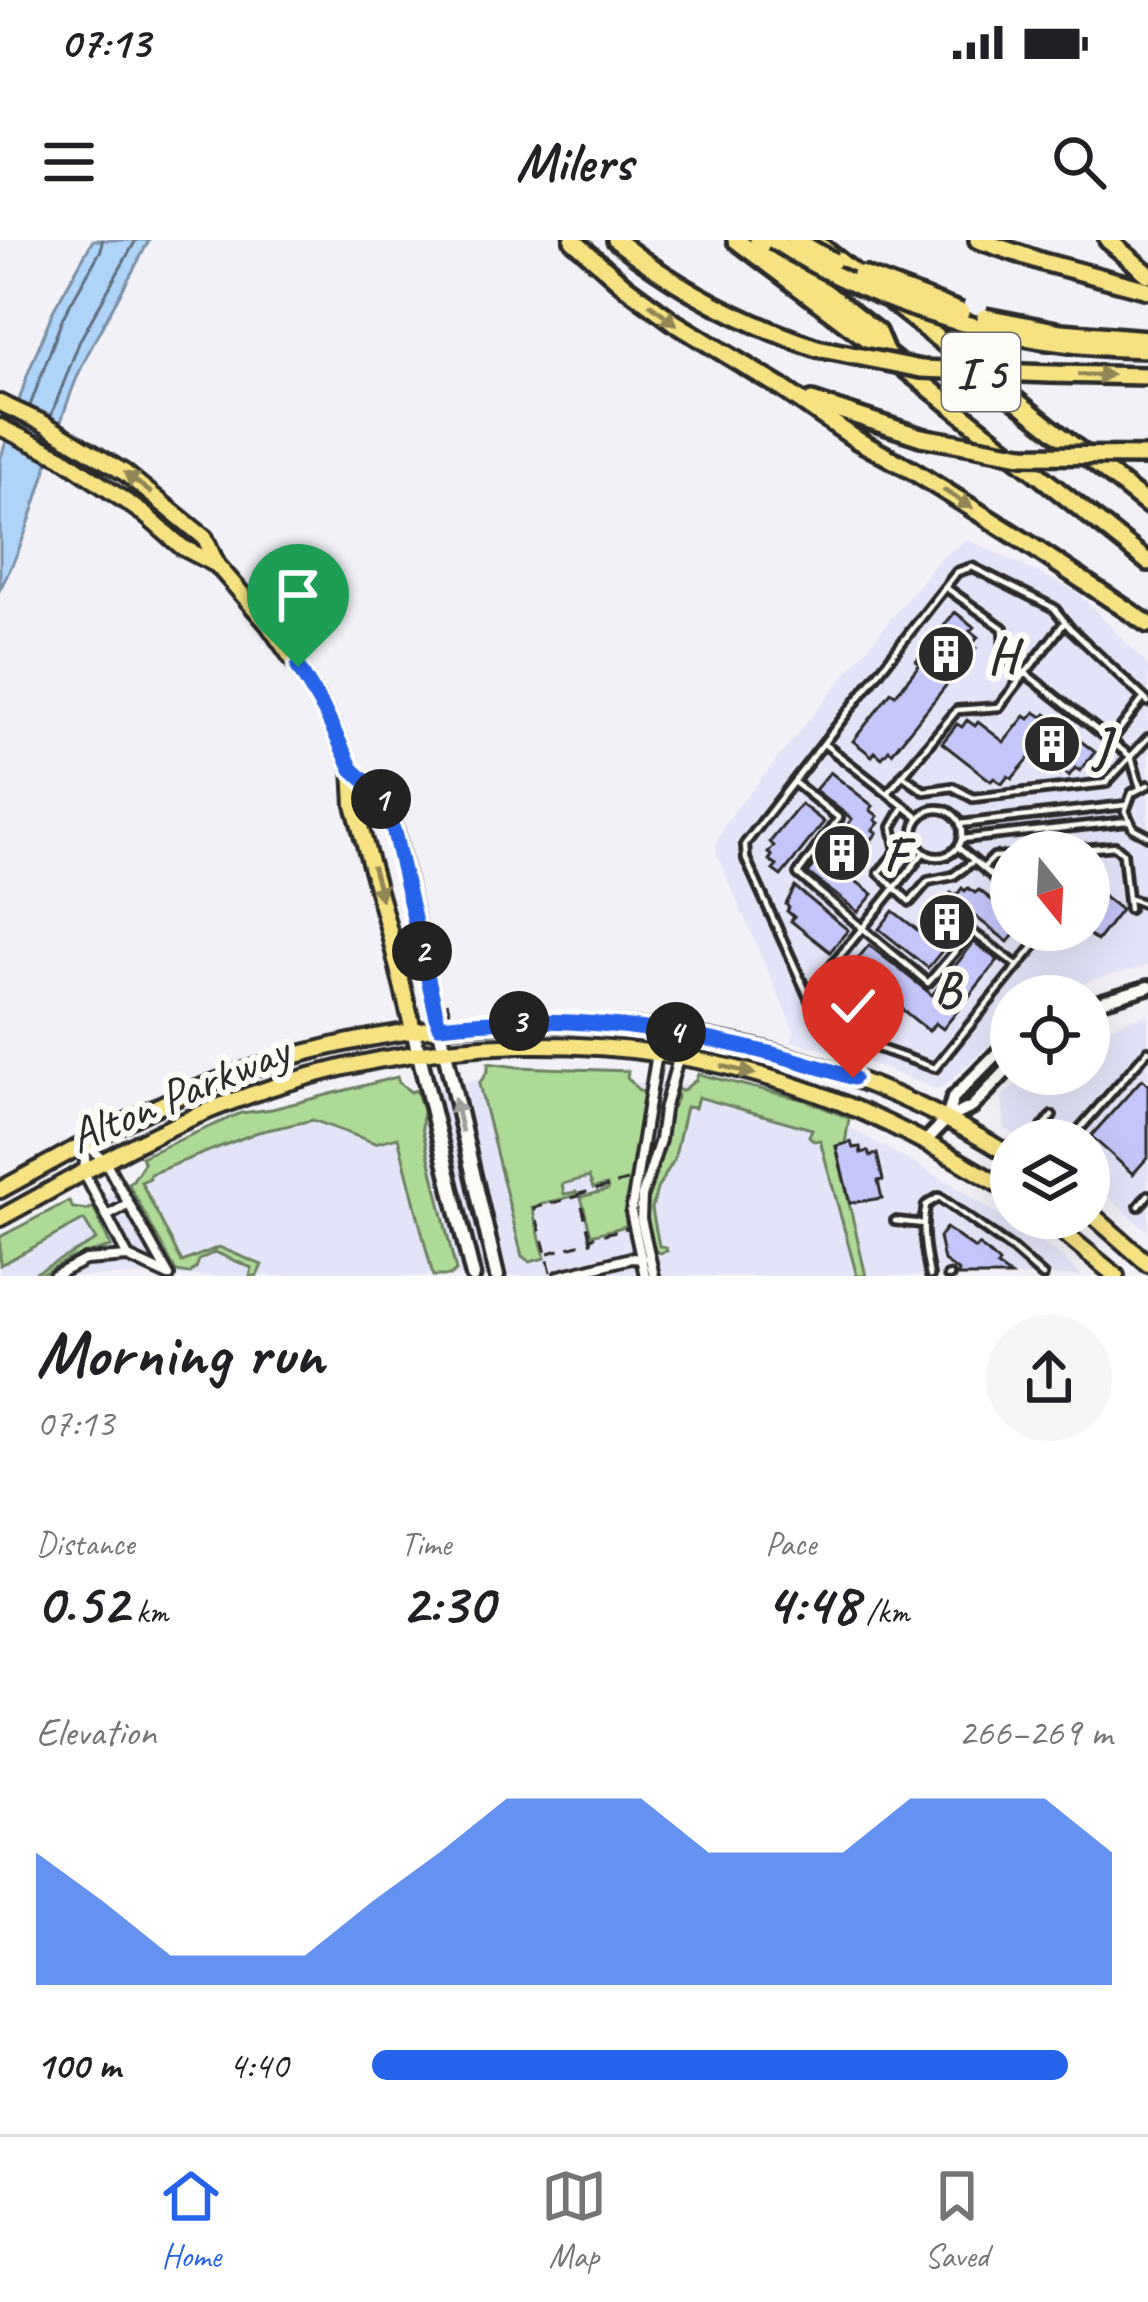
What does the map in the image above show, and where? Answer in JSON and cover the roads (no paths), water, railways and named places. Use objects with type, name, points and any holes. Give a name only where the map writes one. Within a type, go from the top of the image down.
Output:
[{"type":"highway","points":[[573,240],[675,323],[1148,624]]},
{"type":"highway","points":[[616,240],[714,306],[817,348],[921,369],[1145,376]]},
{"type":"highway","name":"I 5","points":[[736,240],[1148,562]]},
{"type":"highway","points":[[758,240],[878,332],[886,354]]},
{"type":"highway","points":[[773,240],[838,275],[927,312],[1009,334],[1148,350]]},
{"type":"highway","points":[[795,240],[863,275],[963,312],[1061,332],[1148,339]]},
{"type":"highway","name":"I 5","points":[[812,240],[1148,505]]},
{"type":"highway","points":[[978,240],[1148,290]]},
{"type":"highway","points":[[1005,240],[1043,262]]},
{"type":"highway","points":[[1108,240],[1148,274]]},
{"type":"highway","points":[[782,388],[839,412],[921,437],[1022,455],[1148,456]]},
{"type":"main road","points":[[0,404],[43,423],[125,473],[205,538],[217,565],[298,667],[352,769],[379,794],[394,832],[496,1276]]},
{"type":"main road","points":[[0,427],[61,458],[144,514],[182,547],[217,565]]},
{"type":"main road","points":[[352,769],[354,805],[472,1276]]},
{"type":"main road","name":"Alton Parkway","points":[[0,1190],[160,1106],[247,1070],[327,1046],[476,1023],[569,1021],[688,1034],[748,1047],[889,1092],[990,1144]]},
{"type":"main road","name":"Alton Parkway","points":[[0,1218],[189,1119],[260,1091],[325,1072],[444,1049],[556,1045],[657,1053],[737,1069],[818,1094],[925,1142],[990,1180]]},
{"type":"main road","points":[[1110,1231],[1148,1264]]},
{"type":"main road","points":[[1071,1239],[1116,1276]]},
{"type":"street","points":[[1110,999],[1148,987]]},
{"type":"street","points":[[645,1259],[631,1212],[657,1053]]},
{"type":"street","points":[[648,1275],[642,1196],[679,1057]]},
{"type":"street","points":[[947,1119],[953,1098],[990,1060]]},
{"type":"street","points":[[925,1142],[947,1119],[972,1107],[990,1088]]},
{"type":"street","points":[[649,1107],[664,1110]]},
{"type":"street","points":[[86,1144],[105,1161],[169,1276]]},
{"type":"street","points":[[86,1144],[84,1173],[128,1257]]},
{"type":"street","points":[[107,1216],[129,1204]]},
{"type":"street","points":[[54,1276],[85,1260],[128,1257],[169,1276]]},
{"type":"street","points":[[556,1276],[631,1258],[645,1259]]},
{"type":"lane","points":[[1030,951],[935,1068],[824,1029],[746,859],[745,844],[958,572],[972,567],[1054,608],[1145,700],[1111,741]]},
{"type":"lane","points":[[946,587],[1003,628],[1004,656],[1130,757],[1140,787]]},
{"type":"lane","points":[[888,794],[957,710],[999,707],[1065,622]]},
{"type":"lane","points":[[902,775],[924,791],[953,787],[973,798],[1106,783],[1148,738]]},
{"type":"lane","points":[[824,743],[919,818]]},
{"type":"lane","points":[[794,782],[839,818],[799,874],[928,983],[972,932],[1018,966]]},
{"type":"lane","points":[[1148,785],[1132,793],[1126,805],[1132,828],[1148,836]]},
{"type":"lane","points":[[960,824],[1126,805]]},
{"type":"lane","points":[[904,806],[892,826],[897,851],[879,873],[910,902],[928,881],[953,876],[974,861]]},
{"type":"lane","points":[[945,809],[960,824],[958,848],[941,857],[923,853],[914,836],[926,812],[945,809]]},
{"type":"lane","points":[[962,838],[1127,820]]},
{"type":"lane","points":[[1110,846],[1123,853],[1129,909]]},
{"type":"lane","points":[[958,848],[990,874]]},
{"type":"lane","points":[[808,995],[923,853]]},
{"type":"lane","points":[[983,868],[990,861]]},
{"type":"lane","points":[[1128,898],[1148,904]]},
{"type":"lane","points":[[1089,1119],[1148,1052]]},
{"type":"lane","points":[[1049,1119],[1052,1116]]},
{"type":"lane","points":[[1139,1206],[1148,1195]]},
{"type":"lane","points":[[930,1276],[924,1249],[926,1205],[940,1197],[1043,1276]]},
{"type":"lane","points":[[895,1221],[924,1224]]},
{"type":"water","points":[[93,240],[149,240],[76,380],[23,538],[0,589],[0,460],[53,311]]},
{"type":"place","name":"H","points":[[946,654]]},
{"type":"place","name":"J","points":[[1052,744]]},
{"type":"place","name":"F","points":[[842,853]]},
{"type":"place","name":"B","points":[[947,922]]}]
